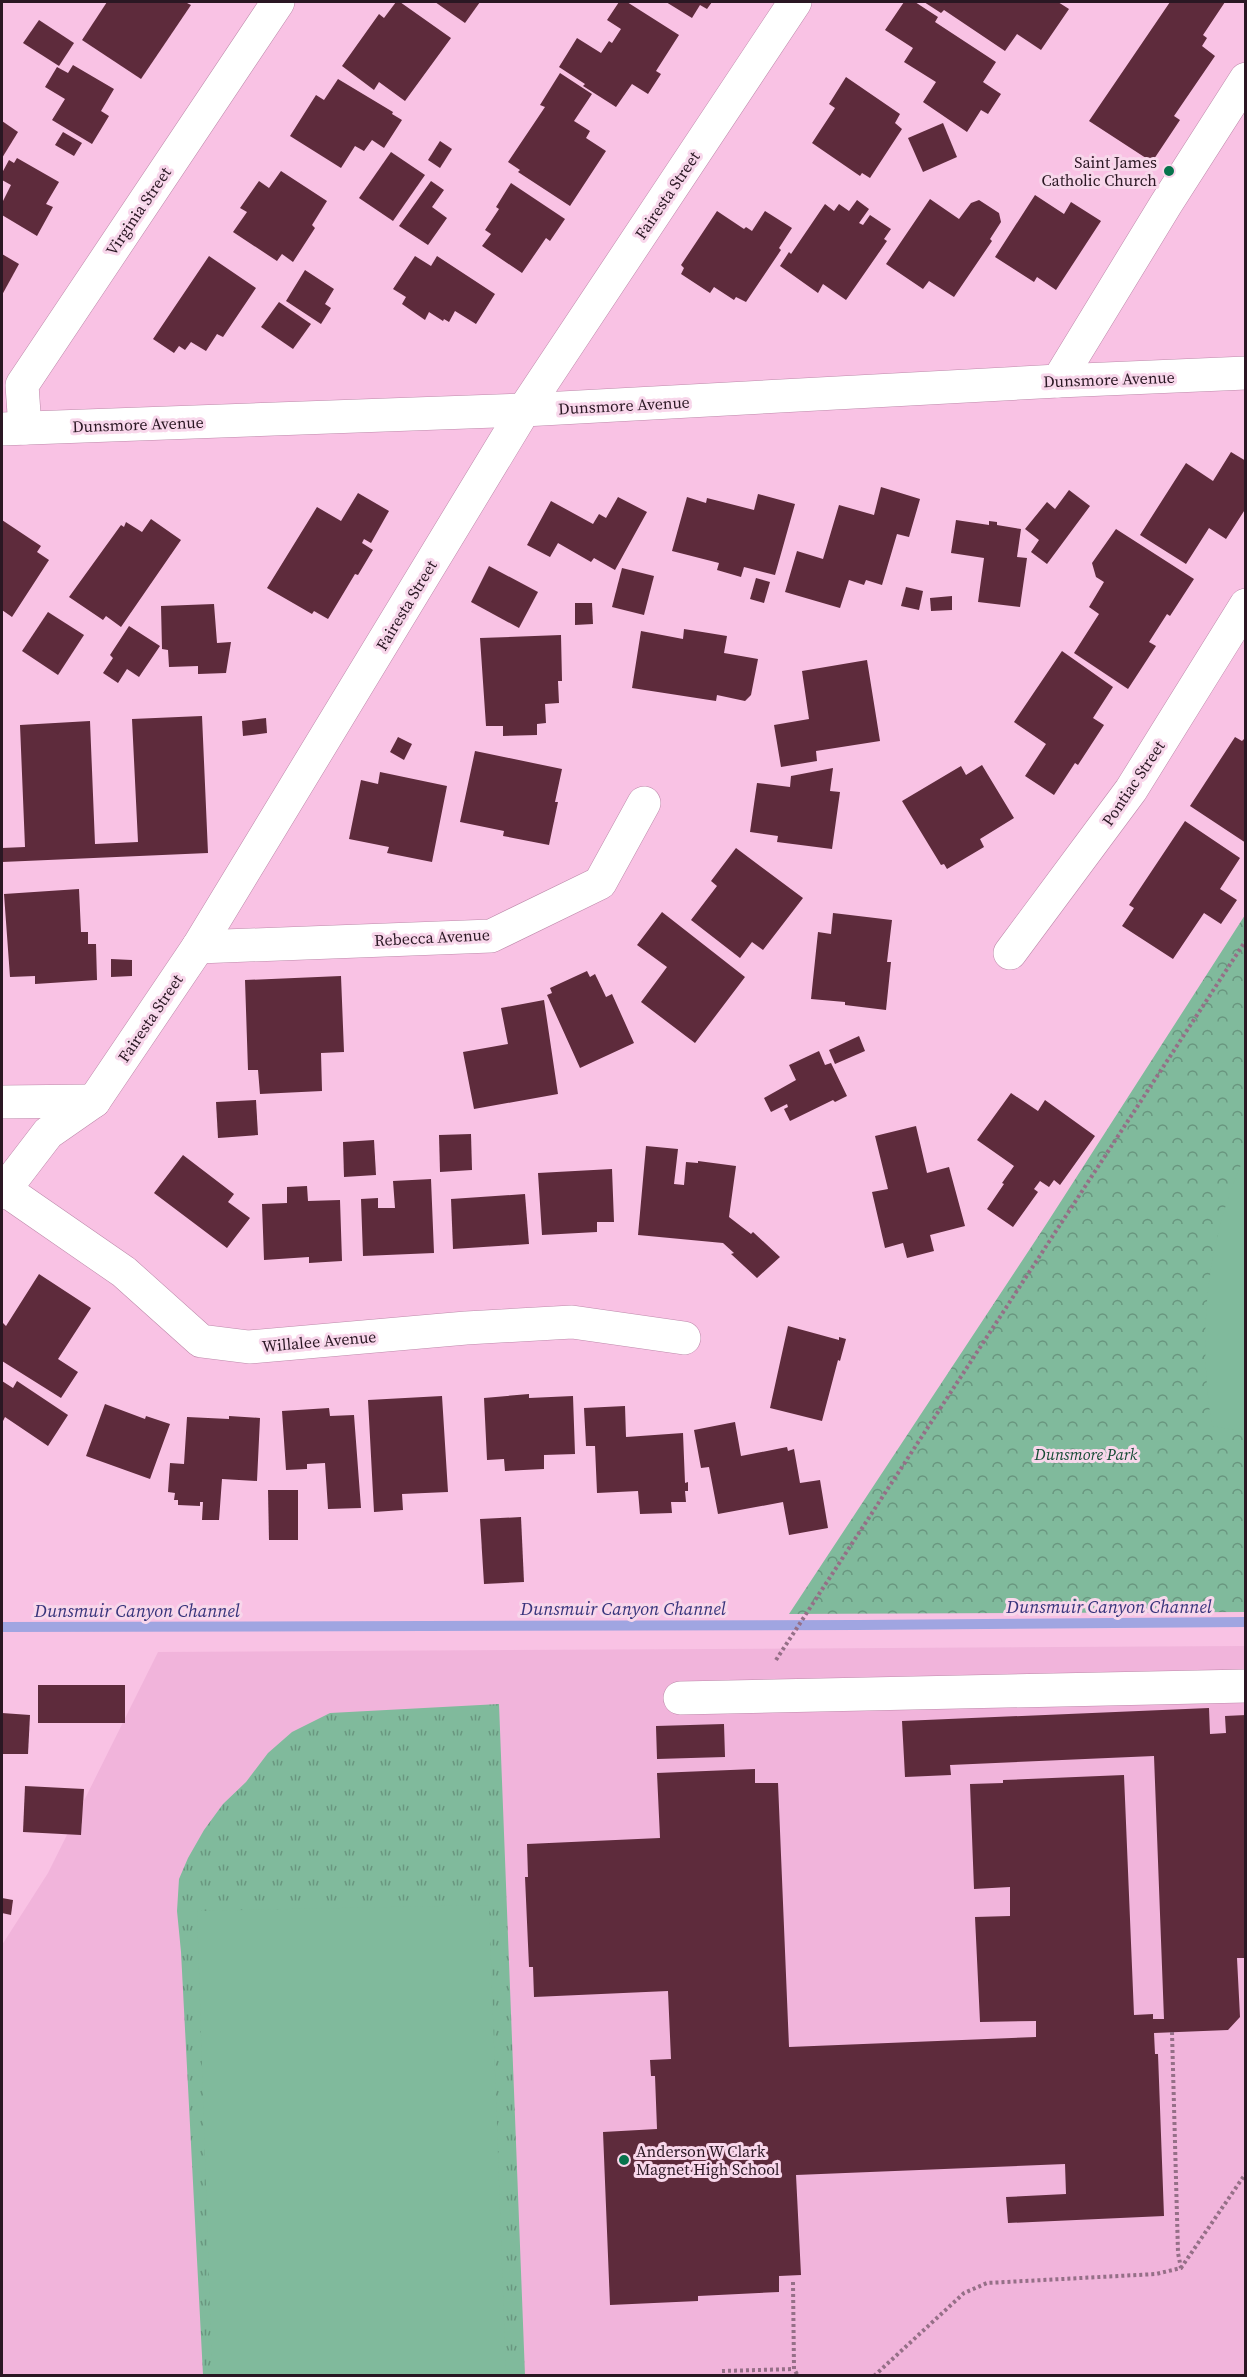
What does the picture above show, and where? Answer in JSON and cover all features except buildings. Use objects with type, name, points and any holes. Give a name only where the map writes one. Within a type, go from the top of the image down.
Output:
[{"type":"street","name":"Virginia Street","points":[[13,428],[22,385],[278,2]]},
{"type":"street","name":"Fairesta Street","points":[[3,1191],[48,1134],[94,1101],[198,947],[524,410],[795,2]]},
{"type":"street","points":[[1058,381],[1245,79]]},
{"type":"street","name":"Dunsmore Avenue","points":[[13,428],[524,410],[1245,373]]},
{"type":"street","name":"Pontiac Street","points":[[1010,953],[1131,790],[1245,605]]},
{"type":"street","name":"Rebecca Avenue","points":[[198,947],[491,936],[600,883],[644,803]]},
{"type":"street","points":[[2,1102],[94,1101]]},
{"type":"street","name":"Willalee Avenue","points":[[3,1191],[124,1272],[201,1341],[249,1347],[466,1328],[572,1322],[684,1338]]},
{"type":"street","points":[[680,1698],[1245,1686]]},
{"type":"path","points":[[774,1664],[792,1633],[1245,940]]},
{"type":"path","points":[[1172,2032],[1178,2253],[1181,2268]]},
{"type":"path","points":[[874,2376],[964,2293],[987,2283],[1156,2274],[1181,2268],[1245,2173]]},
{"type":"path","points":[[793,2282],[794,2369],[798,2376]]},
{"type":"path","points":[[722,2371],[794,2369]]},
{"type":"shaded area","name":"Anderson W Clark Magnet High School","points":[[1245,1646],[1245,2375],[2,2375],[2,1945],[48,1873],[158,1652]]},
{"type":"green space","name":"Dunsmore Park","points":[[1245,915],[1245,1612],[789,1614],[1047,1223]]},
{"type":"green space","points":[[1245,1156],[1245,1432],[1212,1426],[1205,1358],[1208,1288],[1213,1254],[1221,1221]]},
{"type":"green space","points":[[499,1704],[525,2375],[203,2375],[177,1911],[179,1879],[188,1858],[204,1830],[223,1804],[246,1782],[268,1753],[292,1732],[330,1713]]},
{"type":"green space","points":[[489,1905],[506,2375],[212,2375],[197,1911]]},
{"type":"waterway","name":"Dunsmuir Canyon Channel","points":[[2,1627],[1246,1622]]},
{"type":"place","name":"Saint James Catholic Church","points":[[1169,171]]},
{"type":"place","name":"Anderson W Clark Magnet High School","points":[[624,2160]]}]
